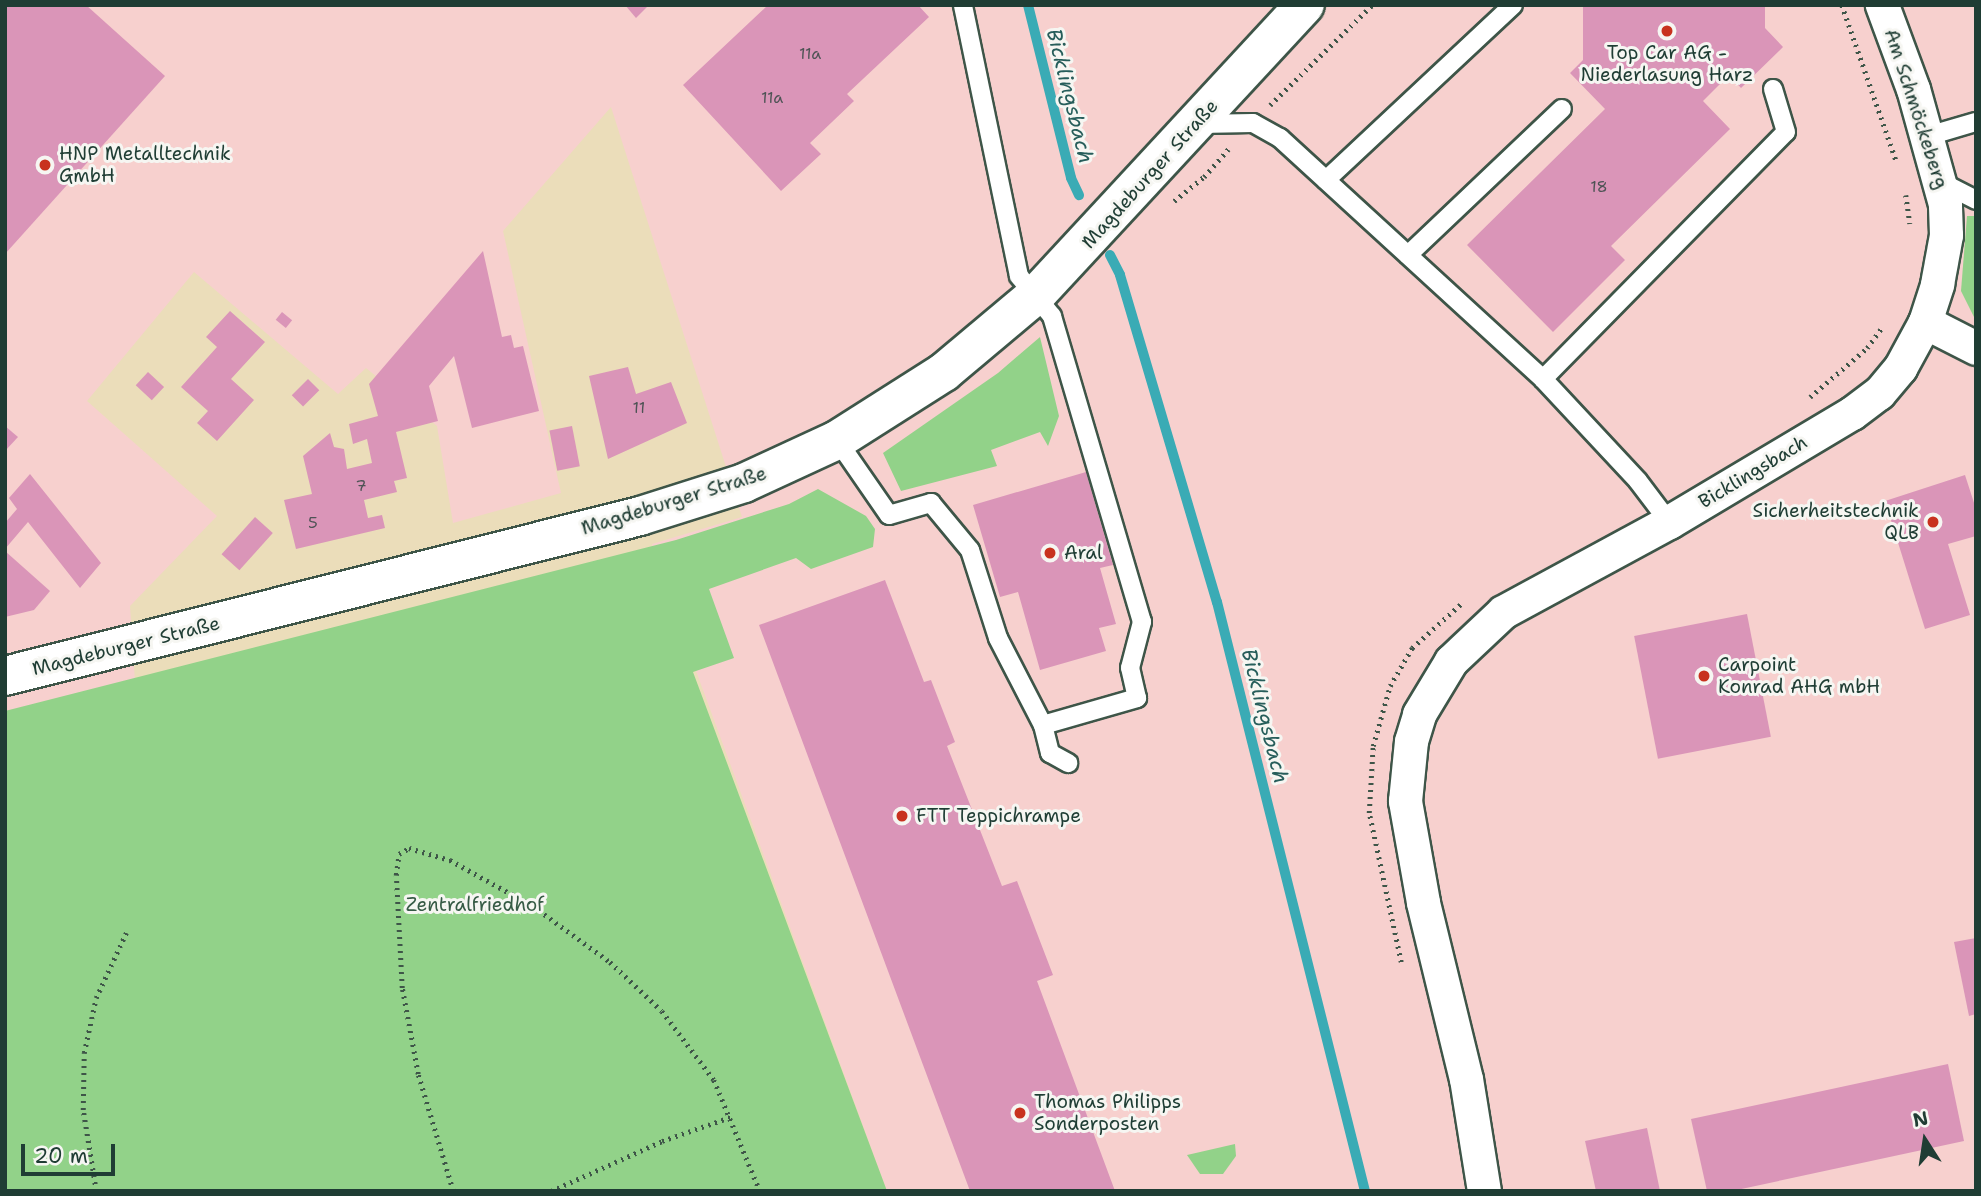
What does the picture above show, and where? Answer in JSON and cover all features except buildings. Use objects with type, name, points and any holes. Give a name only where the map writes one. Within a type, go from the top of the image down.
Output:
[{"type":"main road","name":"Magdeburger Straße","points":[[5,676],[640,516],[744,483],[837,440],[944,372],[1037,294],[1305,5]]},
{"type":"street","name":"Am Schmöckeberg","points":[[1882,5],[1928,136],[1941,182],[1946,214],[1943,259],[1925,322]]},
{"type":"street","points":[[1925,322],[1976,348]]},
{"type":"street","name":"Bicklingsbach","points":[[1485,1191],[1466,1079],[1412,850],[1405,801],[1411,741],[1433,687],[1472,638],[1538,592],[1670,522],[1879,393],[1900,368],[1925,322]]},
{"type":"lane","points":[[963,5],[1018,276],[1037,294],[1052,316],[1142,622],[1130,668],[1137,698],[1043,725]]},
{"type":"lane","points":[[1326,180],[1513,5]]},
{"type":"lane","points":[[1543,379],[1786,132],[1773,89]]},
{"type":"lane","points":[[1408,256],[1562,109]]},
{"type":"lane","points":[[1928,136],[1976,121]]},
{"type":"lane","points":[[1194,124],[1254,122],[1280,138],[1543,379],[1638,481],[1670,522]]},
{"type":"lane","points":[[1941,182],[1976,200]]},
{"type":"lane","points":[[837,440],[890,515],[930,503],[970,550],[998,638],[1043,725],[1051,753],[1068,763]]},
{"type":"path","points":[[1162,208],[1204,177],[1254,122],[1372,5]]},
{"type":"path","points":[[453,1191],[418,1074],[402,988],[395,884],[398,858],[404,849],[435,853],[492,881],[572,932],[610,962],[681,1032],[709,1072],[731,1117],[760,1191]]},
{"type":"path","points":[[96,1191],[83,1110],[85,1053],[96,998],[126,933]]},
{"type":"path","points":[[551,1191],[662,1141],[731,1117]]},
{"type":"shaded area","points":[[5,5],[1976,5],[1976,1191],[887,1191],[656,562],[652,544],[742,517],[611,107],[503,231],[561,493],[453,523],[437,426],[366,368],[338,394],[194,272],[87,401],[217,516],[130,606],[136,697],[5,848]]},
{"type":"green space","points":[[1967,216],[1976,216],[1976,321],[1961,291]]},
{"type":"green space","points":[[1040,337],[1059,416],[1048,446],[1040,432],[991,450],[997,466],[901,491],[883,453],[998,373]]},
{"type":"green space","name":"Zentralfriedhof","points":[[818,489],[866,516],[875,529],[873,547],[811,569],[796,558],[709,589],[734,658],[693,672],[887,1191],[5,1191],[5,711],[676,540],[789,504]]},
{"type":"green space","points":[[1235,1144],[1236,1156],[1223,1174],[1200,1174],[1187,1155]]},
{"type":"waterway","name":"Bicklingsbach","points":[[1028,5],[1071,178],[1079,195]]},
{"type":"waterway","name":"Bicklingsbach","points":[[1110,255],[1120,275],[1217,602],[1365,1191]]},
{"type":"place","name":"Top Car AG - Niederlasung Harz","points":[[1667,31]]},
{"type":"place","name":"HNP Metalltechnik GmbH","points":[[45,165]]},
{"type":"place","name":"Sicherheitstechnik QLB","points":[[1933,522]]},
{"type":"place","name":"Aral","points":[[1050,553]]},
{"type":"place","name":"Carpoint Konrad AHG mbH","points":[[1704,676]]},
{"type":"place","name":"FTT Teppichrampe","points":[[902,816]]},
{"type":"place","name":"Thomas Philipps Sonderposten","points":[[1020,1113]]}]
